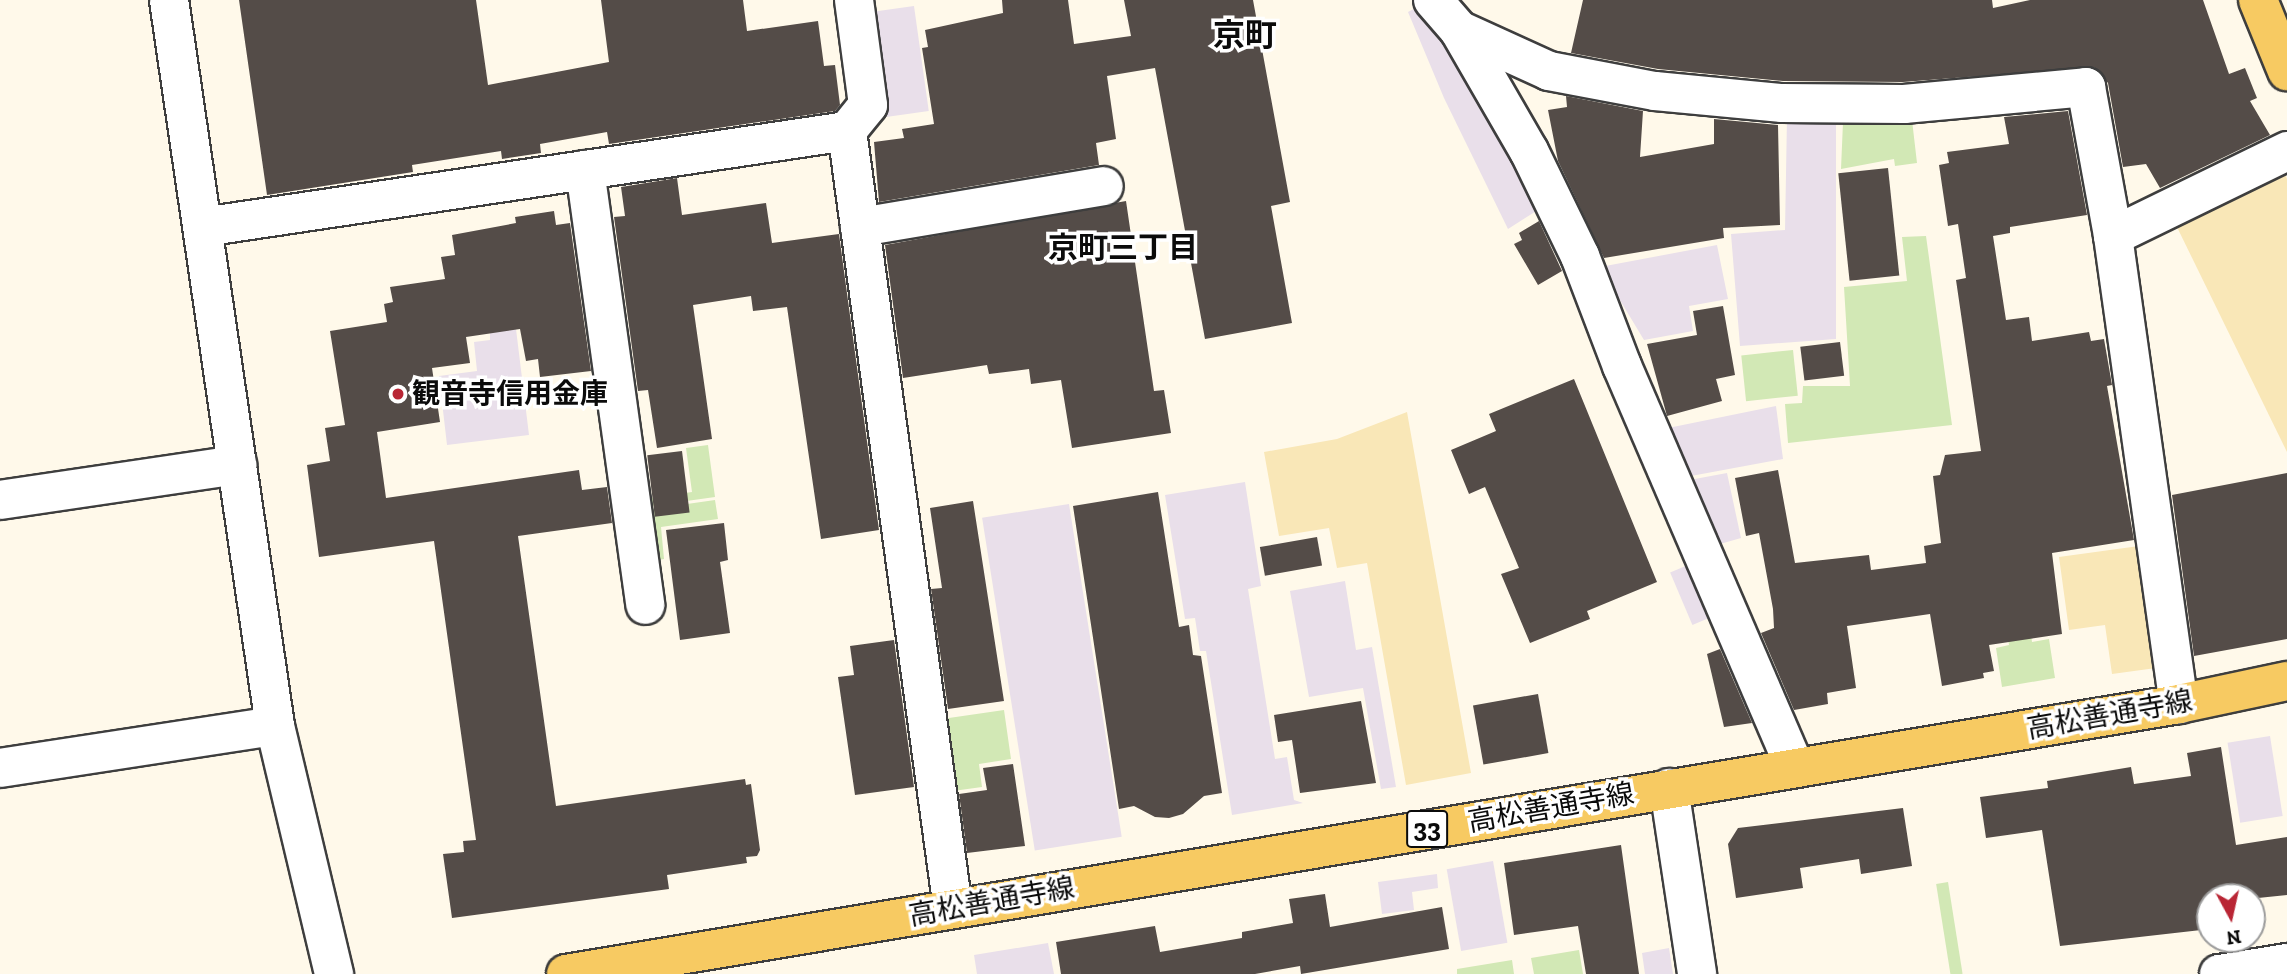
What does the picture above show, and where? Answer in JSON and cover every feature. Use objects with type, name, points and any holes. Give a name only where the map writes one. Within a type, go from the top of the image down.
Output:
[{"type":"main road","points":[[2258,0],[2287,71]]},
{"type":"main road","name":"高松善通寺線","points":[[566,974],[2179,704],[2287,681]]},
{"type":"street","points":[[169,0],[275,726],[334,974]]},
{"type":"street","points":[[203,227],[847,131],[867,105],[854,0]]},
{"type":"street","points":[[1433,0],[1459,30],[1529,151],[1580,256],[1622,366],[1795,767]]},
{"type":"street","points":[[1459,30],[1549,71],[1655,91],[1782,103],[1904,104],[2086,87],[2113,236],[2179,704]]},
{"type":"street","points":[[847,131],[953,909]]},
{"type":"street","points":[[2113,236],[2287,151]]},
{"type":"street","points":[[585,170],[645,605]]},
{"type":"street","points":[[860,227],[1104,186]]},
{"type":"street","points":[[0,500],[237,465]]},
{"type":"street","points":[[0,768],[275,726]]},
{"type":"street","points":[[1669,788],[1697,974]]},
{"type":"street","points":[[2232,973],[2287,963]]},
{"type":"shaded area","points":[[1425,3],[1541,208],[1508,229],[1444,98],[1408,12]]},
{"type":"shaded area","points":[[914,6],[929,111],[884,117],[869,12]]},
{"type":"shaded area","points":[[1787,117],[1836,122],[1836,339],[1740,346],[1731,234],[1785,230]]},
{"type":"shaded area","points":[[1717,245],[1728,299],[1689,306],[1693,331],[1644,340],[1600,267]]},
{"type":"shaded area","points":[[516,329],[529,435],[447,445],[439,376],[477,371],[474,342],[490,340],[490,332]]},
{"type":"shaded area","points":[[1776,406],[1783,459],[1691,476],[1668,428]]},
{"type":"shaded area","points":[[1727,473],[1741,538],[1713,546],[1684,481]]},
{"type":"shaded area","points":[[1245,482],[1261,586],[1248,589],[1275,759],[1287,757],[1294,800],[1303,803],[1232,815],[1206,651],[1200,651],[1195,618],[1185,619],[1165,495]]},
{"type":"shaded area","points":[[1069,504],[1122,837],[1035,851],[982,518]]},
{"type":"shaded area","points":[[1695,562],[1717,614],[1692,625],[1670,573]]},
{"type":"shaded area","points":[[1345,581],[1356,650],[1372,647],[1396,787],[1381,789],[1363,688],[1309,697],[1290,591]]},
{"type":"shaded area","points":[[2270,736],[2283,816],[2240,823],[2228,743]]},
{"type":"shaded area","points":[[1493,861],[1507,943],[1461,951],[1447,869]]},
{"type":"shaded area","points":[[1437,874],[1438,888],[1412,892],[1414,910],[1382,914],[1378,882]]},
{"type":"shaded area","points":[[1048,943],[1054,974],[977,974],[974,955]]},
{"type":"shaded area","points":[[1669,948],[1673,974],[1645,974],[1642,953]]},
{"type":"green space","points":[[1912,120],[1917,163],[1895,166],[1894,159],[1841,169],[1843,122]]},
{"type":"green space","points":[[1926,236],[1952,425],[1788,443],[1785,404],[1802,403],[1803,386],[1850,386],[1844,287],[1907,281],[1902,237]]},
{"type":"green space","points":[[1793,350],[1798,396],[1746,401],[1741,355]]},
{"type":"green space","points":[[708,445],[715,497],[651,506],[650,498],[692,492],[686,448]]},
{"type":"green space","points":[[715,500],[718,519],[661,527],[664,559],[658,560],[652,509]]},
{"type":"green space","points":[[2026,598],[2032,642],[2049,639],[2055,678],[2002,687],[1996,648],[2009,645],[2002,602]]},
{"type":"green space","points":[[1004,710],[1011,759],[979,764],[982,787],[953,791],[942,719]]},
{"type":"green space","points":[[1948,882],[1963,974],[1950,974],[1936,884]]},
{"type":"green space","points":[[1579,950],[1583,974],[1534,974],[1531,958]]},
{"type":"green space","points":[[1512,960],[1514,974],[1457,974],[1457,969]]},
{"type":"sand","points":[[2283,169],[2287,179],[2287,452],[2175,223]]},
{"type":"sand","points":[[1407,412],[1471,773],[1406,785],[1367,563],[1337,568],[1329,528],[1279,536],[1264,452],[1337,439]]},
{"type":"sand","points":[[2139,546],[2156,668],[2112,674],[2105,625],[2069,630],[2059,557]]},
{"type":"building","points":[[239,0],[476,0],[488,85],[609,62],[601,0],[743,0],[747,31],[818,21],[824,66],[835,65],[840,105],[835,111],[609,144],[607,132],[540,144],[541,153],[502,159],[501,151],[412,165],[413,172],[267,195]]},
{"type":"building","points":[[1002,0],[1068,0],[1074,44],[1131,36],[1124,0],[1253,0],[1290,202],[1271,206],[1292,323],[1205,339],[1155,68],[1107,76],[1116,139],[1096,143],[1099,165],[879,202],[874,142],[904,138],[902,129],[934,124],[922,48],[928,47],[925,30],[1003,13]]},
{"type":"building","points":[[1583,0],[1992,0],[1993,8],[2030,0],[2203,0],[2229,74],[2245,68],[2257,98],[2250,101],[2270,135],[2160,188],[2146,164],[2123,167],[2108,83],[2094,67],[1903,82],[1783,81],[1658,69],[1571,53]]},
{"type":"building","points":[[1566,96],[1643,111],[1640,157],[1714,144],[1714,119],[1778,125],[1780,225],[1723,228],[1724,238],[1604,258],[1558,161],[1548,110],[1567,107]]},
{"type":"building","points":[[2068,111],[2087,215],[2010,227],[2010,233],[1993,236],[2006,320],[2029,317],[2032,341],[2089,332],[2091,341],[2104,339],[2112,385],[2107,386],[2134,540],[2052,553],[2062,634],[1989,645],[1994,671],[1983,673],[1984,678],[1942,686],[1930,614],[1847,626],[1856,688],[1827,693],[1828,704],[1794,710],[1761,633],[1774,628],[1773,609],[1759,533],[1746,536],[1735,478],[1778,470],[1795,563],[1869,555],[1871,570],[1926,563],[1924,546],[1941,543],[1933,476],[1940,475],[1945,455],[1981,451],[1956,280],[1966,278],[1958,224],[1948,226],[1939,165],[1949,163],[1947,152],[2009,144],[2004,117]]},
{"type":"building","points":[[1888,168],[1899,275],[1850,281],[1838,173]]},
{"type":"building","points":[[677,178],[682,215],[766,203],[772,243],[839,234],[879,530],[821,539],[787,307],[753,311],[751,296],[693,305],[712,439],[657,448],[648,390],[638,391],[614,217],[625,216],[621,187]]},
{"type":"building","points":[[1126,201],[1154,391],[1164,390],[1171,433],[1072,448],[1061,380],[1031,384],[1029,369],[989,374],[987,365],[903,378],[885,245]]},
{"type":"building","points":[[554,211],[556,225],[570,223],[591,371],[540,377],[538,359],[526,361],[520,329],[466,337],[470,363],[432,368],[440,422],[377,432],[386,498],[579,470],[582,490],[607,487],[612,523],[518,536],[556,806],[745,779],[746,785],[751,784],[760,850],[757,856],[746,857],[747,863],[667,875],[669,889],[452,918],[443,854],[464,852],[463,841],[476,840],[434,541],[319,557],[307,465],[330,461],[325,428],[345,425],[330,331],[387,322],[384,304],[393,302],[390,287],[445,279],[441,257],[455,255],[452,235],[516,223],[515,217]]},
{"type":"building","points":[[1539,221],[1562,271],[1538,285],[1514,244],[1522,240],[1519,233]]},
{"type":"building","points":[[1723,306],[1735,375],[1716,379],[1722,401],[1667,416],[1647,344],[1697,335],[1693,311]]},
{"type":"building","points":[[1840,342],[1844,376],[1804,381],[1800,347]]},
{"type":"building","points":[[1574,379],[1657,582],[1587,611],[1590,619],[1530,643],[1501,574],[1519,568],[1485,487],[1469,494],[1451,450],[1496,431],[1489,414]]},
{"type":"building","points":[[682,451],[690,513],[655,517],[647,455]]},
{"type":"building","points":[[2287,473],[2287,639],[2194,656],[2172,495]]},
{"type":"building","points":[[1158,492],[1179,627],[1189,625],[1193,655],[1201,656],[1222,793],[1204,796],[1183,814],[1169,818],[1155,817],[1134,806],[1119,809],[1073,506]]},
{"type":"building","points":[[973,501],[1004,701],[948,709],[931,589],[942,588],[930,508]]},
{"type":"building","points":[[724,523],[728,560],[720,562],[730,633],[680,640],[666,530]]},
{"type":"building","points":[[1317,537],[1322,566],[1265,576],[1260,547]]},
{"type":"building","points":[[894,640],[914,787],[855,795],[838,677],[854,675],[850,646]]},
{"type":"building","points":[[1720,649],[1752,723],[1724,727],[1707,654]]},
{"type":"building","points":[[1538,694],[1548,753],[1483,765],[1473,705]]},
{"type":"building","points":[[1361,701],[1376,783],[1300,793],[1292,740],[1278,742],[1274,715]]},
{"type":"building","points":[[2221,747],[2236,845],[2287,837],[2287,895],[2266,897],[2266,883],[2196,883],[2196,931],[2060,946],[2042,830],[1986,838],[1980,797],[2048,788],[2047,781],[2131,767],[2134,784],[2191,776],[2187,753]]},
{"type":"building","points":[[1013,764],[1025,846],[967,853],[959,794],[987,790],[983,768]]},
{"type":"building","points":[[1903,808],[1912,866],[1861,874],[1859,859],[1800,868],[1803,888],[1736,898],[1728,844],[1738,828]]},
{"type":"building","points":[[1621,845],[1639,974],[1586,974],[1578,926],[1514,935],[1504,863]]},
{"type":"building","points":[[1325,894],[1330,927],[1442,907],[1449,949],[1301,974],[1300,966],[1255,974],[1061,974],[1056,942],[1155,926],[1160,952],[1242,938],[1242,932],[1293,923],[1289,899]]},
{"type":"place","name":"観音寺信用金庫","points":[[398,394]]},
{"type":"district","name":"京町","points":[[1245,35]]},
{"type":"district","name":"京町三丁目","points":[[1123,248]]}]
